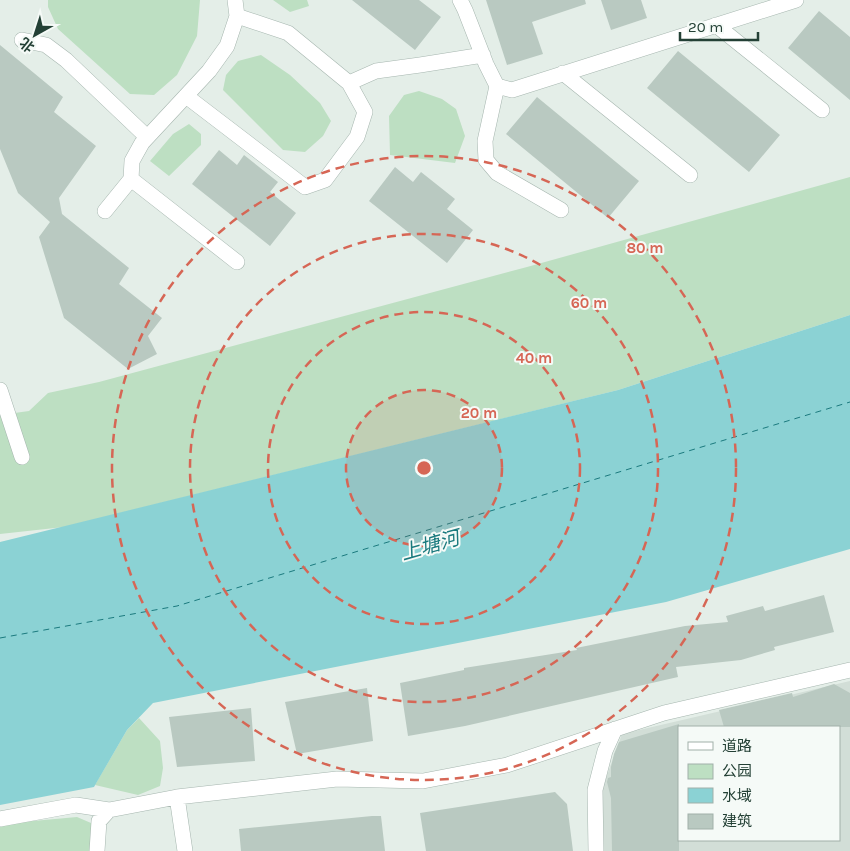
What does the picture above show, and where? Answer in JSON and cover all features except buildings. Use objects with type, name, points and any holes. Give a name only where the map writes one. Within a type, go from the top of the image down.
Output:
[{"type":"street","points":[[105,211],[131,179],[132,161],[142,143],[209,71],[227,46],[237,16],[235,0]]},
{"type":"street","points":[[460,0],[497,86],[485,141],[486,160],[498,173],[562,210]]},
{"type":"street","points":[[497,86],[512,90],[796,0]]},
{"type":"street","points":[[186,96],[305,187],[325,180],[357,137],[365,112],[349,84],[288,33],[237,16]]},
{"type":"street","points":[[716,25],[822,110]]},
{"type":"street","points":[[22,40],[46,45],[66,60],[147,137]]},
{"type":"street","points":[[349,84],[376,71],[420,66],[483,55]]},
{"type":"street","points":[[563,74],[690,175]]},
{"type":"street","points":[[131,179],[237,262]]},
{"type":"street","points":[[0,390],[22,457]]},
{"type":"street","points":[[0,819],[76,805],[110,810],[177,797],[337,779],[423,781],[507,765],[664,713],[850,670]]},
{"type":"street","points":[[596,851],[594,790],[605,752],[615,729]]},
{"type":"street","points":[[177,797],[186,851]]},
{"type":"street","points":[[97,851],[99,821],[110,810]]},
{"type":"shaded area","points":[[850,681],[850,851],[603,851],[602,789],[622,734]]},
{"type":"green space","points":[[48,0],[200,0],[197,36],[177,75],[154,95],[130,94],[58,29],[48,7]]},
{"type":"green space","points":[[273,0],[307,0],[309,6],[290,12]]},
{"type":"green space","points":[[261,55],[290,75],[320,103],[331,121],[323,136],[305,152],[283,150],[223,90],[226,75],[238,61]]},
{"type":"green space","points":[[419,91],[442,99],[456,109],[465,136],[455,163],[390,155],[389,116],[404,95]]},
{"type":"green space","points":[[189,124],[201,134],[201,145],[169,176],[150,161],[173,134]]},
{"type":"green space","points":[[850,177],[850,315],[618,390],[64,527],[0,534],[0,415],[29,411],[48,393],[99,382],[527,267]]},
{"type":"green space","points":[[139,718],[160,741],[163,768],[160,786],[138,795],[95,785],[127,730]]},
{"type":"green space","points":[[77,817],[91,823],[93,848],[89,851],[0,851],[0,824]]},
{"type":"water","name":"上塘河","points":[[850,315],[850,549],[666,602],[153,703],[127,730],[94,787],[0,805],[0,542],[618,390]]},
{"type":"ferry route","points":[[0,638],[177,606],[850,402]]}]
